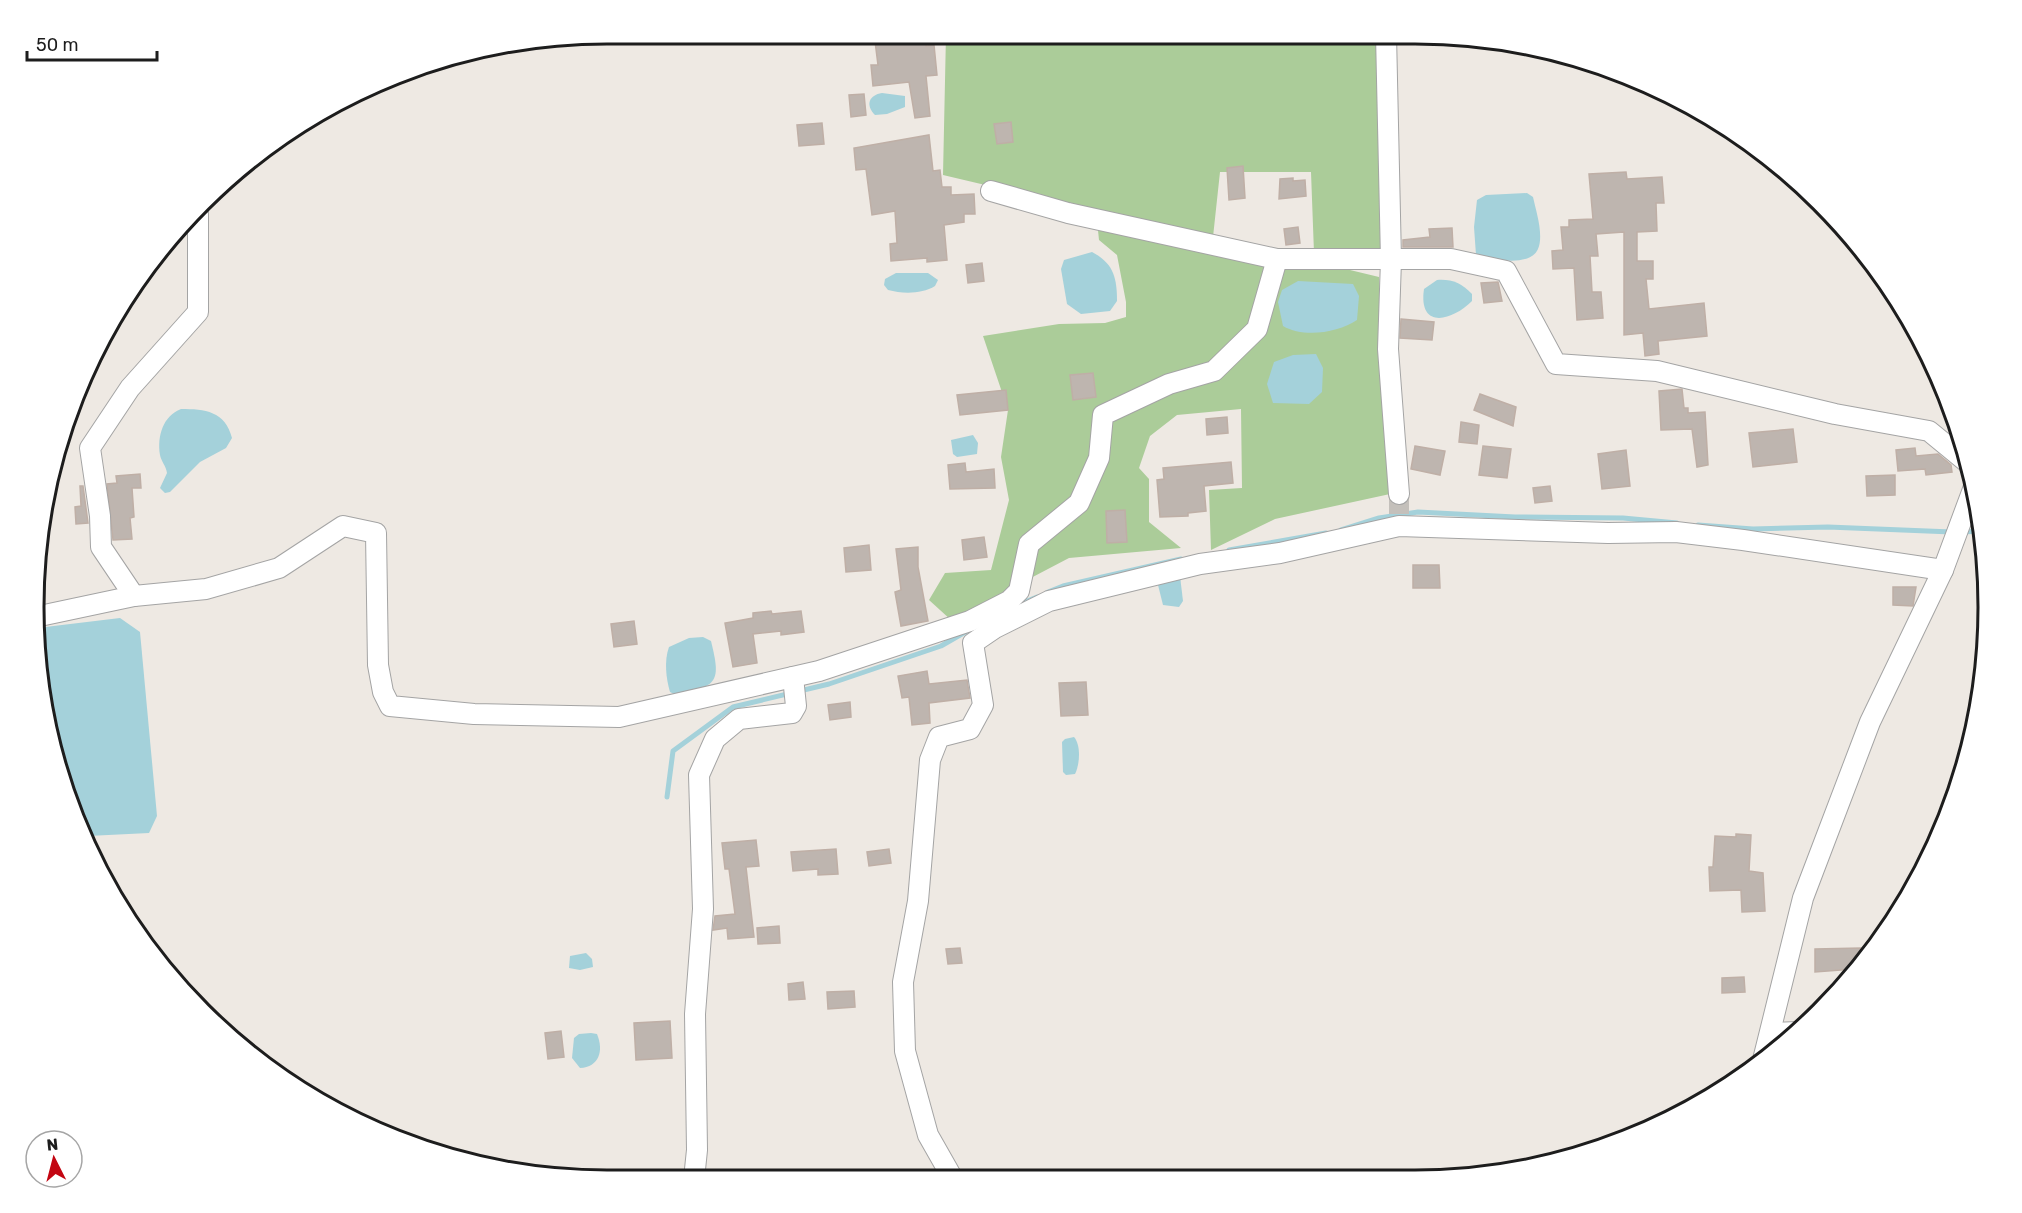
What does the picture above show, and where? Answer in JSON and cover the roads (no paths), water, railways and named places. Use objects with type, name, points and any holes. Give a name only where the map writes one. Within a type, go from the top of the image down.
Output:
[{"type":"street","points":[[1386,44],[1392,260],[1388,349],[1399,494]]},
{"type":"street","points":[[991,191],[1068,213],[1277,259],[1450,259],[1506,271],[1556,364],[1657,371],[1835,414],[1929,431],[1957,454]]},
{"type":"street","points":[[134,596],[100,548],[100,516],[90,448],[130,388],[198,312],[198,219]]},
{"type":"street","points":[[44,615],[134,596],[206,589],[279,568],[343,526],[376,533],[378,665],[383,692],[390,706],[474,714],[619,717],[793,677],[942,631],[970,621],[1009,601],[1019,591],[1029,544],[1080,502],[1099,458],[1103,415],[1169,384],[1214,371],[1257,329],[1277,259]]},
{"type":"street","points":[[1767,1046],[1807,887],[1870,722],[1943,570],[1969,501]]},
{"type":"street","points":[[948,1170],[928,1135],[905,1051],[903,982],[918,901],[930,760],[939,737],[970,729],[983,705],[973,643],[994,628],[1049,601],[1200,564],[1280,553],[1399,526],[1608,533],[1676,532],[1943,570]]},
{"type":"street","points":[[695,1170],[697,1150],[695,1014],[703,909],[699,775],[716,739],[739,719],[792,712],[796,706],[793,677]]},
{"type":"street","points":[[1771,1033],[1784,1033]]},
{"type":"water","points":[[882,93],[905,96],[905,107],[887,114],[875,115],[869,104],[871,98]]},
{"type":"water","points":[[1527,193],[1533,197],[1540,230],[1540,243],[1534,255],[1527,259],[1509,261],[1476,255],[1474,227],[1477,200],[1486,195]]},
{"type":"water","points":[[1092,252],[1109,266],[1115,278],[1117,301],[1110,311],[1081,314],[1067,304],[1061,269],[1064,260]]},
{"type":"water","points":[[896,273],[928,273],[938,280],[930,289],[918,292],[888,290],[884,285],[885,279]]},
{"type":"water","points":[[1437,280],[1460,284],[1472,294],[1472,301],[1446,317],[1431,316],[1426,311],[1424,289]]},
{"type":"water","points":[[1298,281],[1353,284],[1359,296],[1357,320],[1331,331],[1310,333],[1291,330],[1283,326],[1278,302],[1282,290]]},
{"type":"water","points":[[1316,354],[1323,368],[1322,392],[1309,404],[1273,403],[1267,384],[1274,362],[1293,355]]},
{"type":"water","points":[[181,409],[213,413],[224,422],[232,438],[226,448],[200,462],[170,492],[165,493],[160,488],[167,473],[160,455],[159,441],[170,416]]},
{"type":"water","points":[[973,435],[978,443],[977,454],[957,457],[953,454],[951,440]]},
{"type":"water","points":[[1180,576],[1183,601],[1179,607],[1163,605],[1158,585],[1161,578]]},
{"type":"water","points":[[120,618],[140,632],[157,816],[149,833],[92,836],[73,787],[54,716],[48,680],[45,627]]},
{"type":"water","points":[[703,637],[711,641],[716,665],[713,680],[701,689],[678,696],[670,692],[666,670],[669,647],[689,638]]},
{"type":"water","points":[[1074,737],[1079,750],[1078,765],[1075,774],[1066,775],[1063,772],[1062,742]]},
{"type":"water","points":[[586,953],[592,959],[593,967],[580,970],[569,968],[570,956]]},
{"type":"water","points":[[579,1034],[597,1034],[600,1052],[592,1065],[580,1068],[572,1058],[574,1038]]},
{"type":"waterway","points":[[1341,530],[1379,518],[1418,512],[1515,517],[1623,518],[1677,523]]},
{"type":"waterway","points":[[1698,525],[1753,529],[1828,527],[1952,532]]},
{"type":"waterway","points":[[1962,532],[1974,531]]},
{"type":"waterway","points":[[1229,550],[1326,533]]},
{"type":"waterway","points":[[1048,592],[1063,586],[1181,559]]},
{"type":"waterway","points":[[1015,606],[1037,597]]},
{"type":"waterway","points":[[667,797],[673,751],[733,707],[829,684],[941,646],[967,631]]},
{"type":"tunnel","points":[[1399,494],[1399,526]]}]
